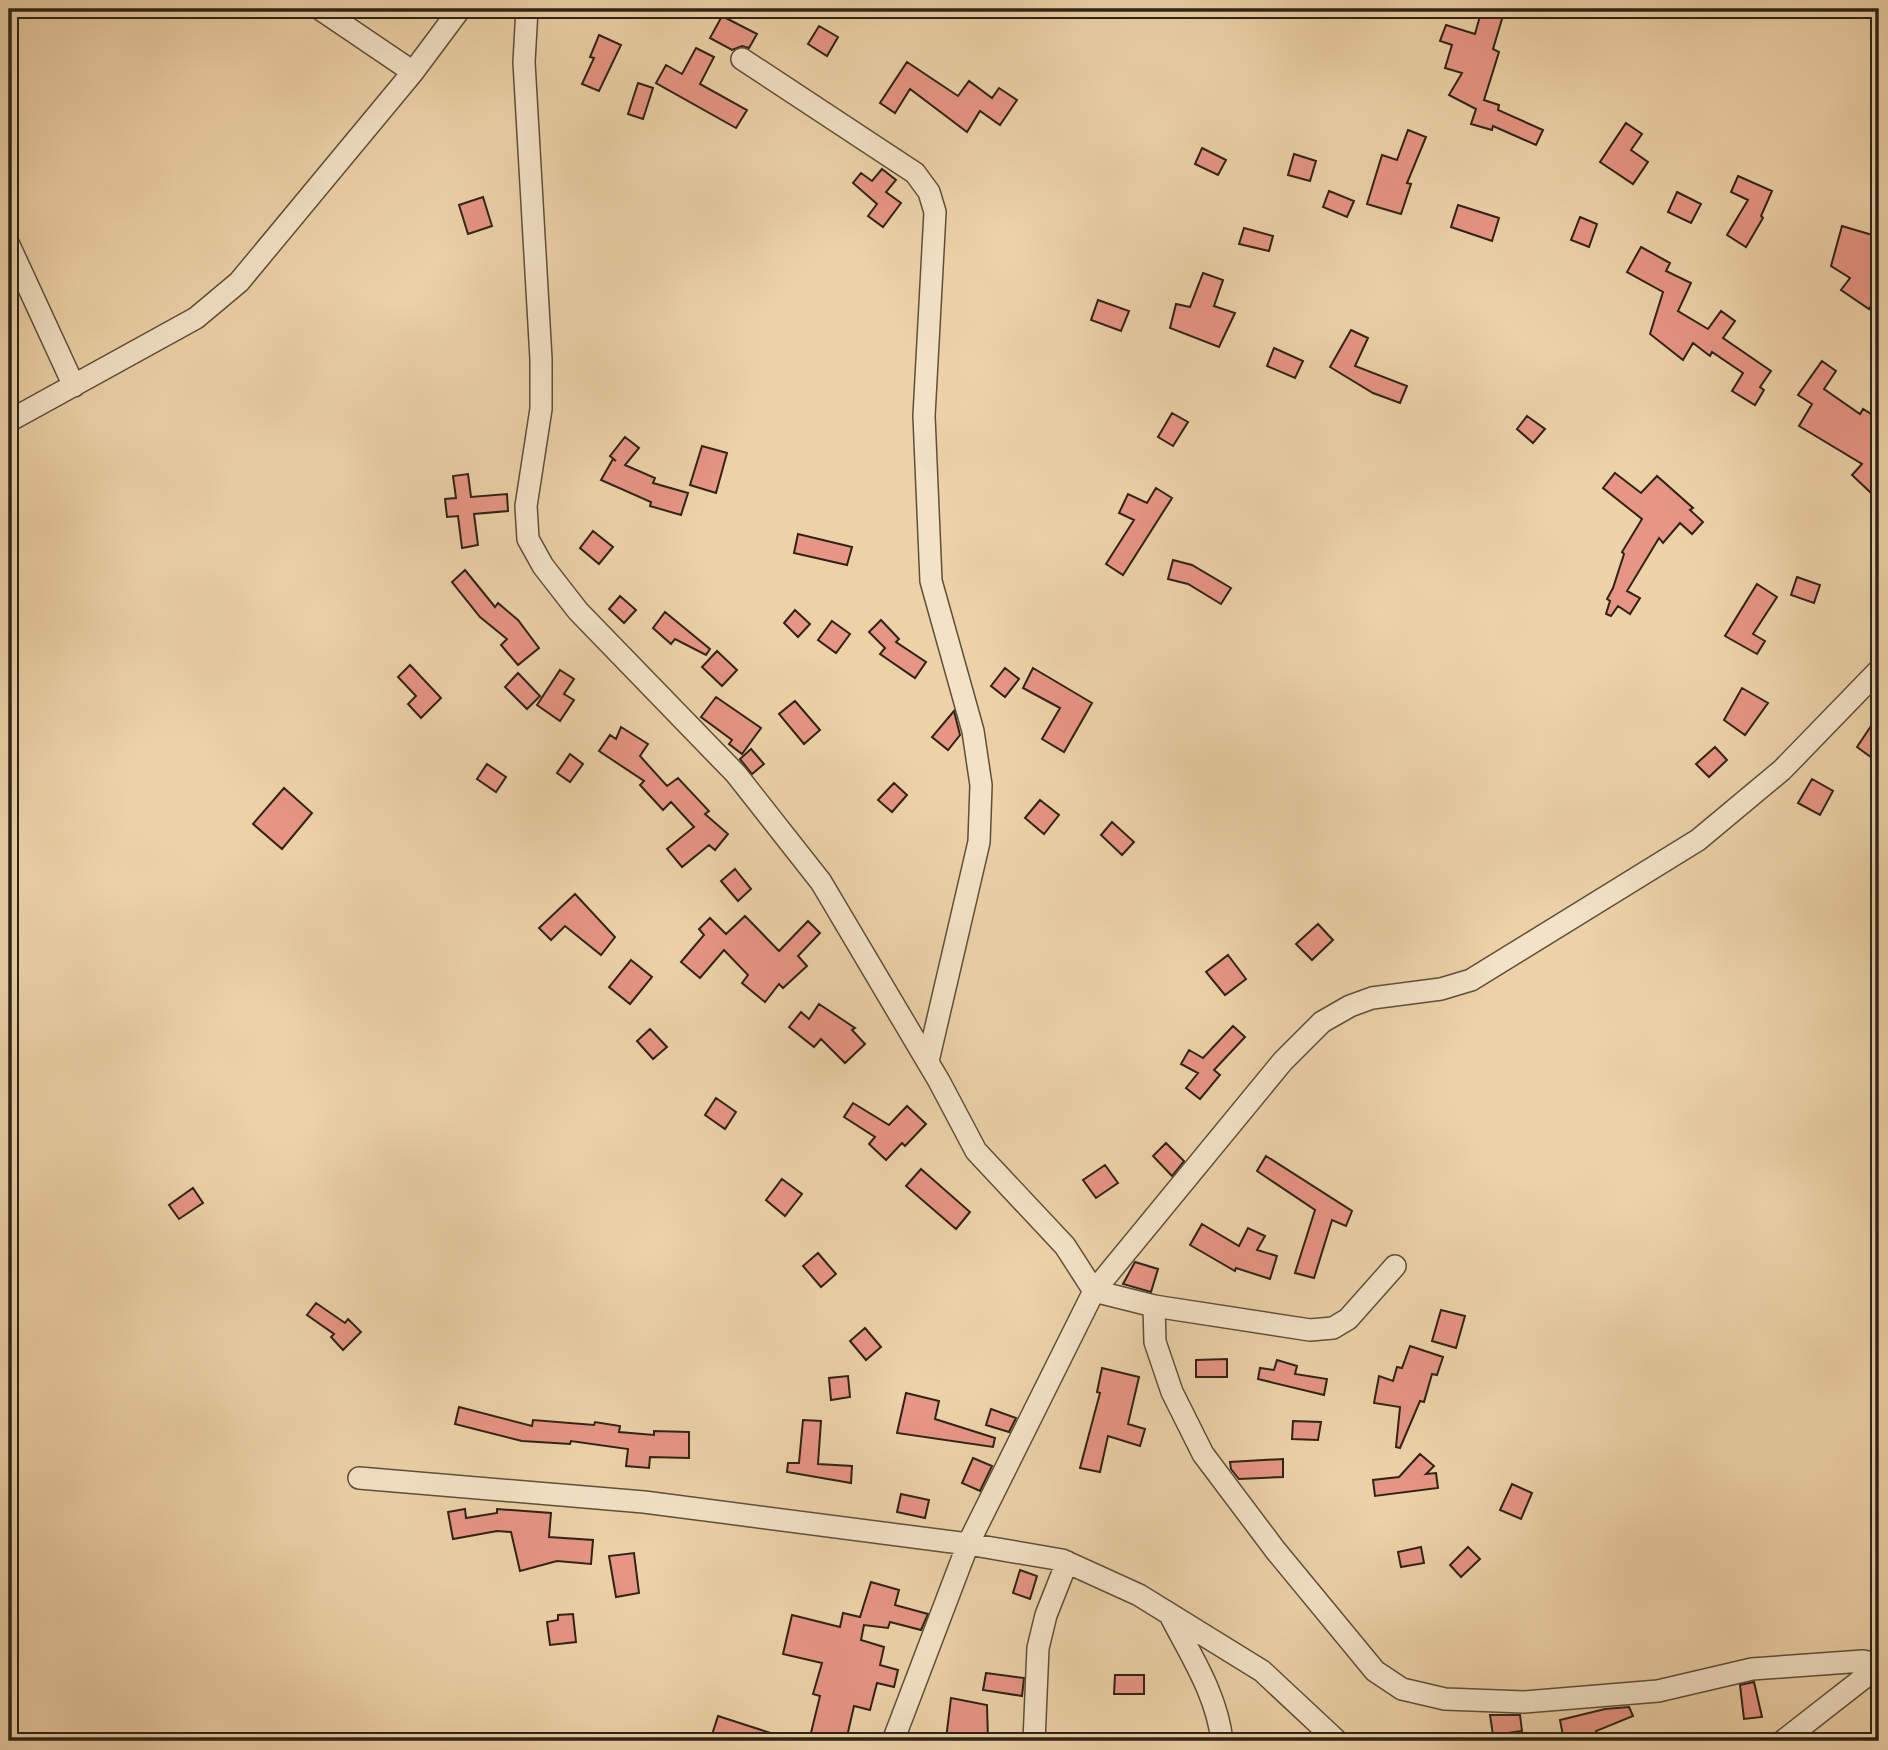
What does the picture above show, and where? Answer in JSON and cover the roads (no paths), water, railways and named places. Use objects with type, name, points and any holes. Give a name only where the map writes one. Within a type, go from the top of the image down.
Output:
[{"type":"street","points":[[320,9],[413,72]]},
{"type":"street","points":[[9,421],[196,318],[239,282],[413,72],[460,9]]},
{"type":"street","points":[[527,9],[525,76],[541,359],[541,408],[526,506],[528,539],[543,566],[578,611],[736,774],[821,882],[928,1061],[976,1151],[1065,1246],[1094,1291],[1154,1306],[1310,1330],[1333,1328],[1348,1319],[1395,1266]]},
{"type":"street","points":[[742,59],[915,173],[929,192],[935,212],[924,415],[931,582],[973,731],[981,785],[979,842],[928,1061]]},
{"type":"street","points":[[9,245],[74,386]]},
{"type":"street","points":[[893,1741],[968,1544],[1094,1291],[1283,1061],[1322,1022],[1350,1006],[1372,998],[1441,989],[1471,980],[1699,840],[1782,771],[1879,670]]},
{"type":"street","points":[[1154,1306],[1155,1342],[1172,1392],[1203,1454],[1276,1551],[1375,1671],[1402,1689],[1445,1699],[1524,1702],[1658,1691],[1752,1669],[1863,1661],[1879,1665]]},
{"type":"street","points":[[359,1478],[644,1502],[968,1544],[1067,1562],[1139,1595],[1262,1671],[1338,1741]]},
{"type":"street","points":[[1034,1741],[1038,1648],[1046,1615],[1067,1562]]},
{"type":"street","points":[[1169,1613],[1207,1686],[1220,1718],[1222,1741]]},
{"type":"street","points":[[1783,1741],[1879,1665]]}]
